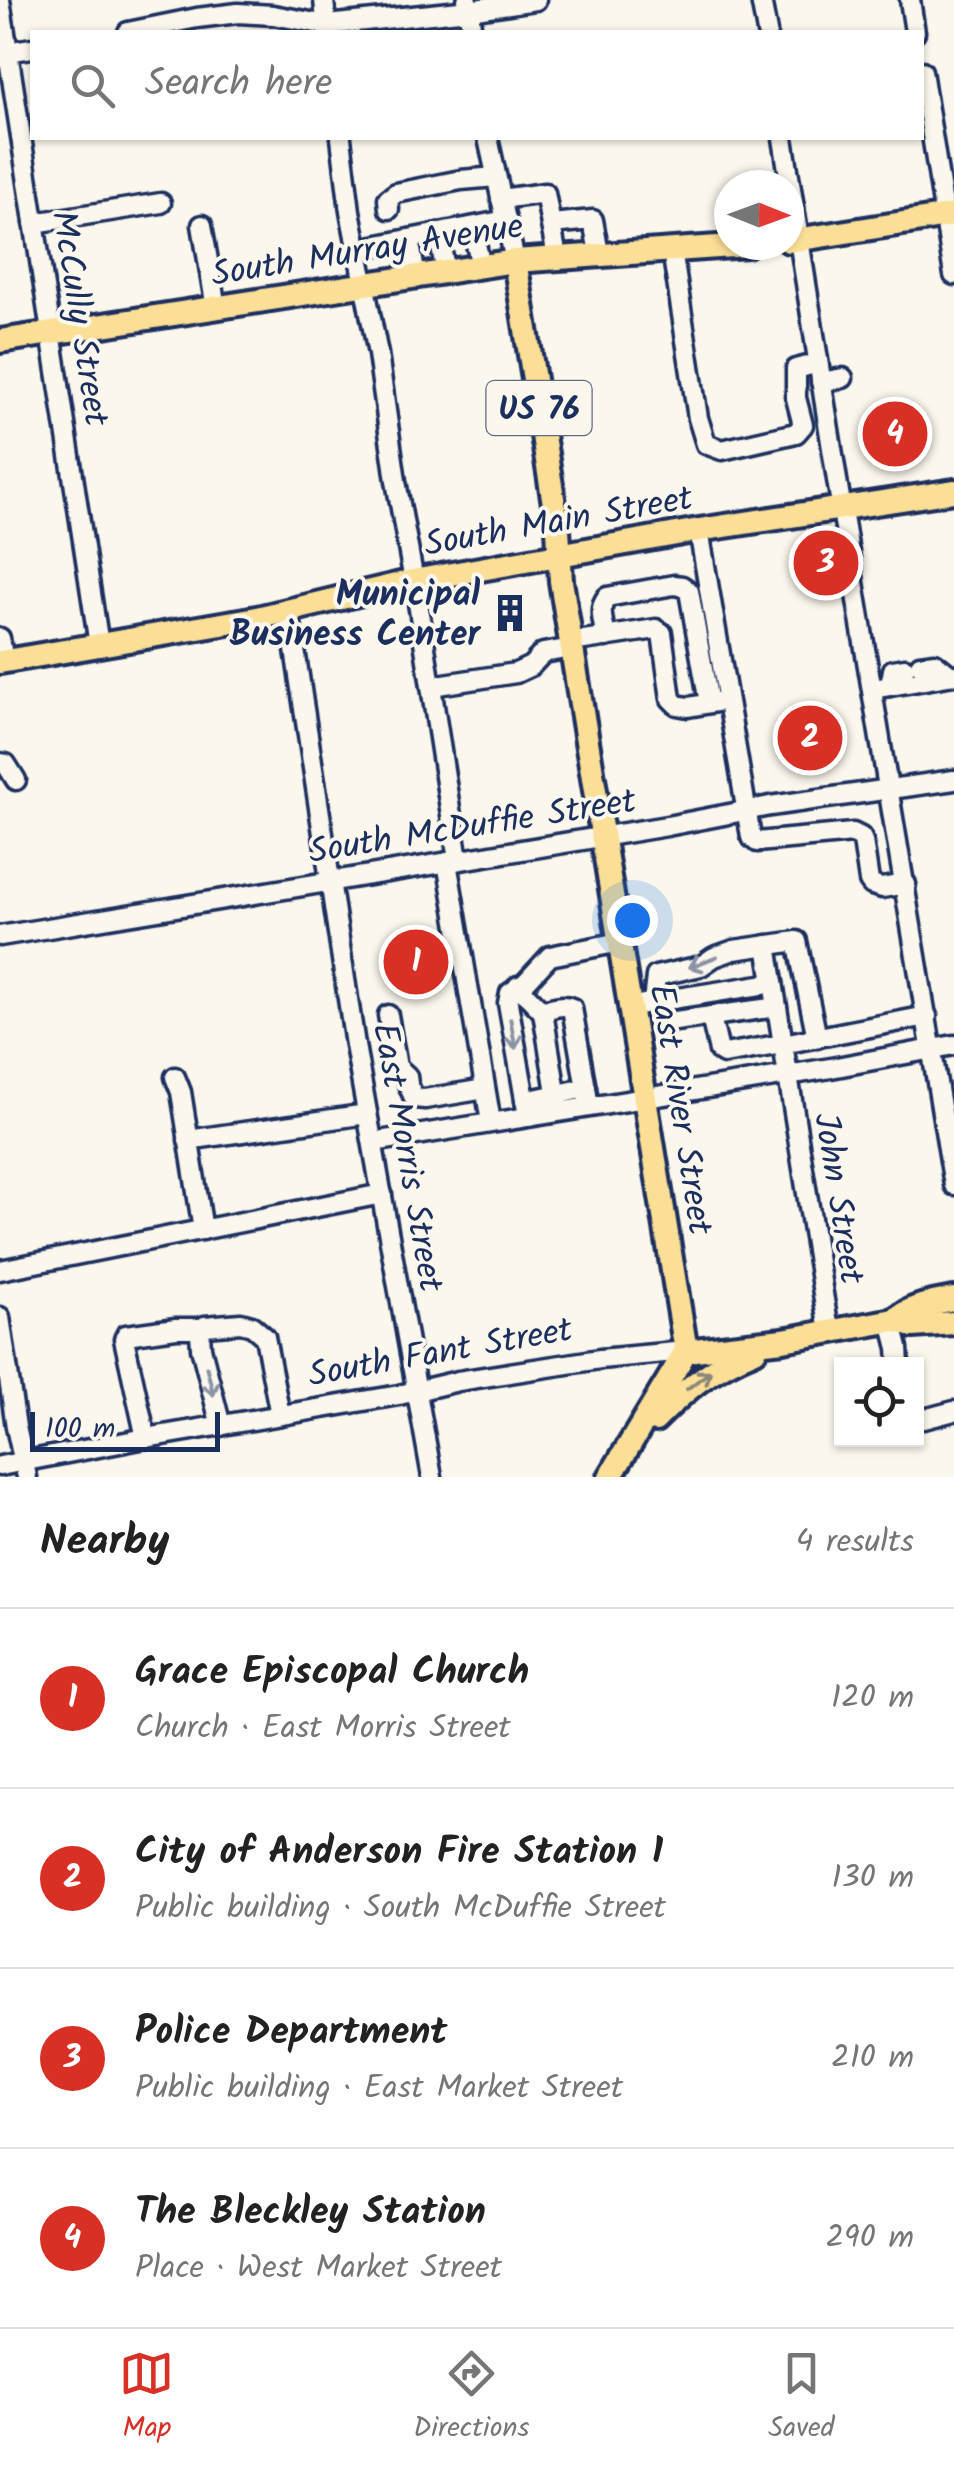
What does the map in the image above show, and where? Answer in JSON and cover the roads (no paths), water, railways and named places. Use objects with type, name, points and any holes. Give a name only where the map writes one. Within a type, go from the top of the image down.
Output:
[{"type":"main road","points":[[804,239],[949,216]]},
{"type":"main road","name":"South Murray Avenue","points":[[0,341],[515,261],[714,247]]},
{"type":"main road","name":"US 76","points":[[515,261],[559,555]]},
{"type":"main road","name":"South Main Street","points":[[2,662],[258,618],[413,581],[699,530],[954,491]]},
{"type":"main road","name":"East River Street","points":[[559,555],[620,942],[648,1017],[645,1097],[686,1351]]},
{"type":"main road","name":"South Fant Street","points":[[892,1321],[921,1304],[954,1299]]},
{"type":"main road","name":"South Fant Street","points":[[686,1351],[892,1321],[928,1327],[954,1323]]},
{"type":"main road","points":[[630,1443],[693,1383],[782,1340]]},
{"type":"main road","points":[[610,1477],[686,1351]]},
{"type":"street","name":"McCully Street","points":[[0,0],[4,53],[99,645]]},
{"type":"street","points":[[324,0],[327,29]]},
{"type":"street","points":[[134,30],[195,9],[273,15],[327,29],[406,8],[536,0]]},
{"type":"street","points":[[762,0],[767,30]]},
{"type":"street","points":[[910,0],[915,30]]},
{"type":"street","points":[[468,5],[472,30]]},
{"type":"street","points":[[4,53],[30,48]]},
{"type":"street","points":[[924,82],[949,216],[954,275]]},
{"type":"street","points":[[341,140],[431,686],[452,861],[491,1122]]},
{"type":"street","points":[[488,140],[515,261]]},
{"type":"street","points":[[784,140],[787,170]]},
{"type":"street","points":[[389,209],[388,199],[396,193],[496,177]]},
{"type":"street","points":[[501,199],[545,193],[557,257]]},
{"type":"street","points":[[34,223],[161,203]]},
{"type":"street","points":[[358,248],[506,220]]},
{"type":"street","points":[[551,224],[593,220],[599,254]]},
{"type":"street","points":[[202,225],[216,308]]},
{"type":"street","points":[[472,227],[481,266]]},
{"type":"street","points":[[438,234],[446,272]]},
{"type":"street","points":[[409,239],[416,277]]},
{"type":"street","points":[[672,250],[698,418],[706,444],[722,450],[796,433],[803,425],[796,398],[796,369],[843,378]]},
{"type":"street","points":[[798,260],[842,508],[902,683],[890,790],[954,1185]]},
{"type":"street","points":[[699,530],[718,702]]},
{"type":"street","points":[[606,637],[601,612],[607,597],[674,585],[689,591],[751,837],[757,842],[858,834],[872,885],[882,888],[906,884]]},
{"type":"street","name":"East Morris Street","points":[[289,610],[367,1114],[432,1477]]},
{"type":"street","points":[[431,686],[516,673],[531,666],[543,653],[656,629],[662,633],[672,699],[677,705],[718,702]]},
{"type":"street","points":[[0,638],[2,662]]},
{"type":"street","points":[[902,683],[952,675]]},
{"type":"street","points":[[0,761],[16,780]]},
{"type":"street","name":"South McDuffie Street","points":[[0,936],[954,780]]},
{"type":"street","points":[[648,1017],[656,976],[702,966],[734,950],[797,941],[817,1038]]},
{"type":"street","points":[[526,1109],[508,1003],[510,993],[550,956],[620,942]]},
{"type":"street","name":"John Street","points":[[767,946],[829,1331]]},
{"type":"street","points":[[648,1017],[773,983]]},
{"type":"street","points":[[518,986],[543,1012],[558,1103]]},
{"type":"street","points":[[648,1017],[711,1017],[777,1007]]},
{"type":"street","points":[[543,1012],[548,1008],[572,1008],[588,1097]]},
{"type":"street","points":[[388,1015],[397,1068],[407,1076],[414,1098],[485,1089]]},
{"type":"street","points":[[711,1017],[719,1051],[724,1054],[928,1016]]},
{"type":"street","points":[[373,1142],[491,1122],[526,1109],[588,1097],[645,1097],[954,1045]]},
{"type":"street","points":[[176,1077],[202,1230]]},
{"type":"street","points":[[188,1140],[367,1114]]},
{"type":"street","points":[[0,1270],[382,1194]]},
{"type":"street","points":[[0,1317],[26,1469]]},
{"type":"street","points":[[892,1321],[899,1357]]},
{"type":"street","points":[[146,1438],[126,1335],[240,1323],[252,1326],[265,1337],[280,1415]]},
{"type":"street","points":[[202,1328],[201,1348],[221,1426]]},
{"type":"street","name":"South Fant Street","points":[[0,1466],[26,1469],[146,1438],[399,1396],[458,1381],[600,1359],[686,1351]]},
{"type":"street","points":[[924,1419],[954,1411]]},
{"type":"place","name":"The Bleckley Station","points":[[895,434]]},
{"type":"place","name":"Police Department","points":[[826,563]]},
{"type":"place","name":"Municipal Business Center","points":[[510,613]]},
{"type":"place","name":"City of Anderson Fire Station 1","points":[[810,738]]},
{"type":"place","name":"Grace Episcopal Church","points":[[416,962]]}]
